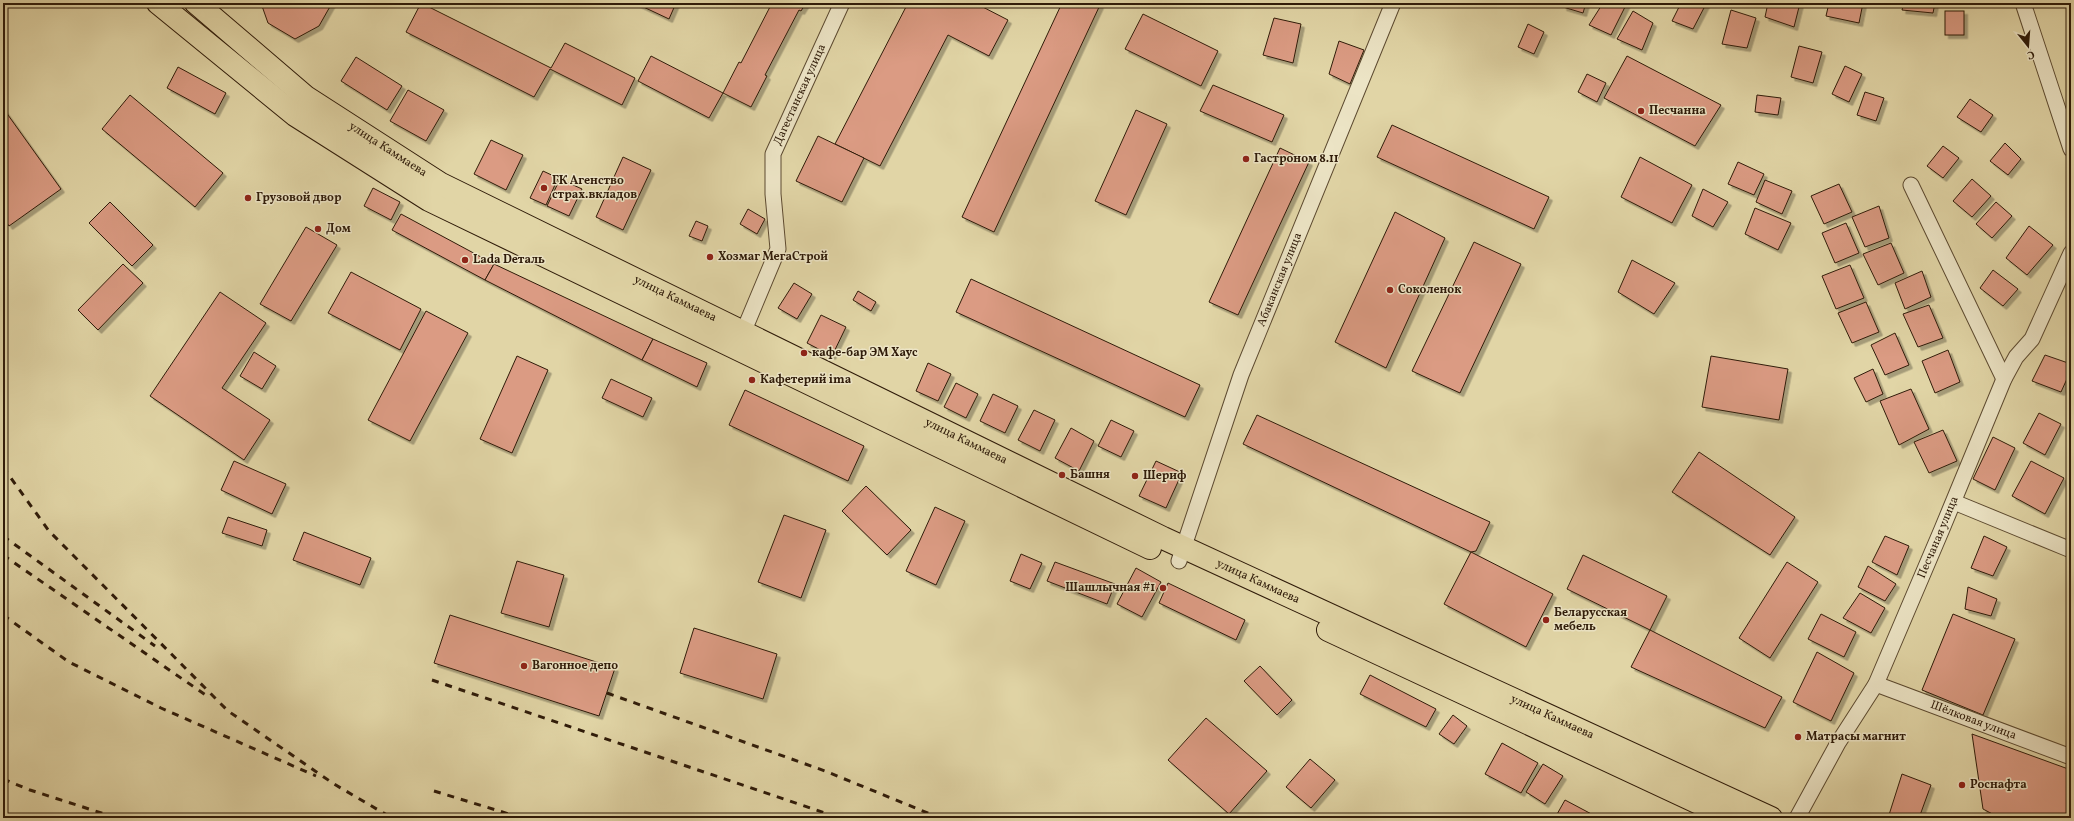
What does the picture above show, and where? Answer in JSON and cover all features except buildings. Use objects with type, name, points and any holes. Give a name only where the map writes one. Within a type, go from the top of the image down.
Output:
[{"type":"main road","name":"улица Каммаева","points":[[158,3],[295,116],[429,200],[740,340],[1731,818]]},
{"type":"main road","name":"улица Каммаева","points":[[196,3],[306,97],[441,184],[740,340]]},
{"type":"main road","name":"улица Каммаева","points":[[1182,554],[1771,818]]},
{"type":"street","name":"Дагестанская улица","points":[[740,340],[778,248],[773,194],[773,154],[842,3]]},
{"type":"street","name":"Абаканская улица","points":[[1182,554],[1241,375],[1393,3]]},
{"type":"street","points":[[2023,3],[2071,149]]},
{"type":"street","points":[[1912,185],[2004,379]]},
{"type":"street","name":"Песчаная улица","points":[[1798,818],[1838,743],[1876,684],[1954,502],[2004,379],[2016,357],[2032,339],[2071,253]]},
{"type":"street","points":[[1954,502],[2071,550]]},
{"type":"street","name":"Шёлковая улица","points":[[1876,684],[2071,757]]},
{"type":"railway","points":[[3,467],[49,531],[228,711],[334,784],[392,818]]},
{"type":"railway","points":[[3,536],[155,646]]},
{"type":"railway","points":[[3,555],[207,696]]},
{"type":"railway","points":[[3,615],[69,662],[161,708],[316,776]]},
{"type":"railway","points":[[432,680],[840,818]]},
{"type":"railway","points":[[607,693],[825,771],[940,818]]},
{"type":"railway","points":[[3,779],[30,790],[117,818]]},
{"type":"railway","points":[[434,791],[522,818]]},
{"type":"railway","points":[[674,816],[681,818]]},
{"type":"place","name":"Песчанна","points":[[1641,111]]},
{"type":"place","name":"Гастроном 8.11","points":[[1246,159]]},
{"type":"place","name":"ГК Агенство страх.вкладов","points":[[544,188]]},
{"type":"place","name":"Грузовой двор","points":[[248,198]]},
{"type":"place","name":"Дом","points":[[318,229]]},
{"type":"place","name":"Хозмаг МегаСтрой","points":[[710,257]]},
{"type":"place","name":"Lada Dеталь","points":[[465,260]]},
{"type":"place","name":"Соколенок","points":[[1390,290]]},
{"type":"place","name":"кафе-бар ЭМ Хаус","points":[[804,353]]},
{"type":"place","name":"Кафетерий ima","points":[[752,380]]},
{"type":"place","name":"Башня","points":[[1062,475]]},
{"type":"place","name":"Шериф","points":[[1135,476]]},
{"type":"place","name":"Шашлычная #1","points":[[1163,588]]},
{"type":"place","name":"Беларусская мебель","points":[[1546,620]]},
{"type":"place","name":"Вагонное депо","points":[[524,666]]},
{"type":"place","name":"Матрасы магнит","points":[[1798,737]]},
{"type":"place","name":"Роснафта","points":[[1962,785]]}]
